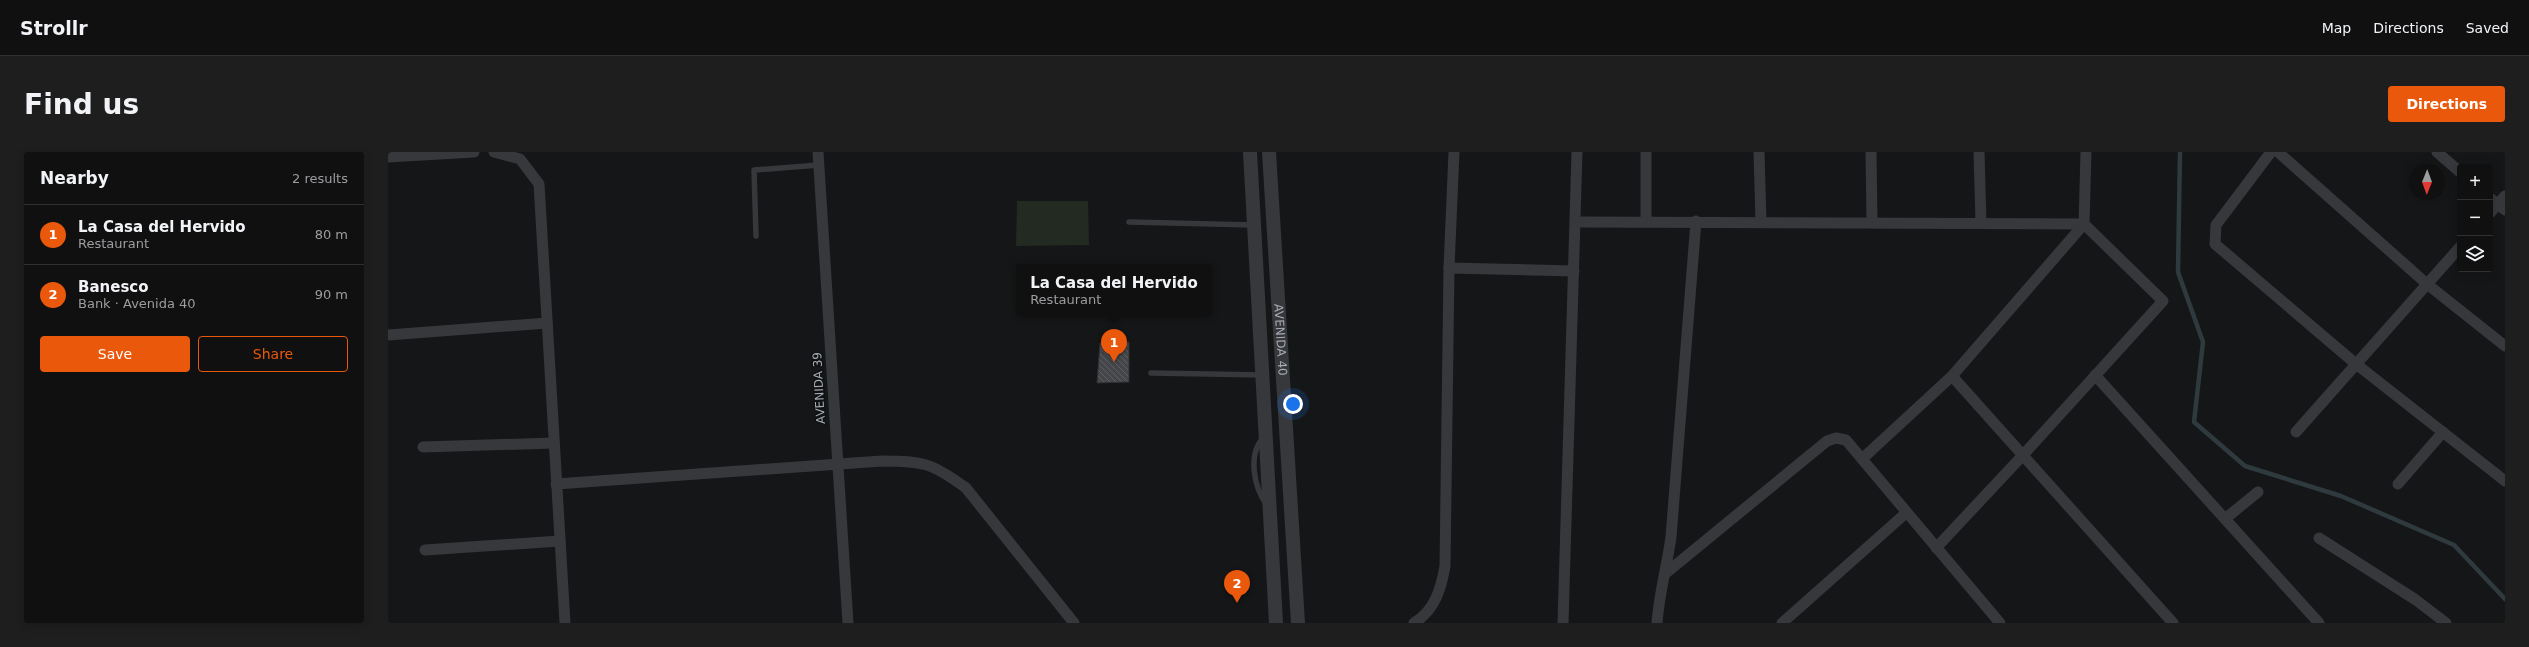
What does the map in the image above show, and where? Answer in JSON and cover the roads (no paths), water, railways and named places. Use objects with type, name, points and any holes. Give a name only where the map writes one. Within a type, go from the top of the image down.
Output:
[{"type":"street","points":[[388,157],[474,152]]},
{"type":"street","points":[[494,152],[520,159],[539,184],[565,623]]},
{"type":"street","name":"AVENIDA 39","points":[[818,152],[836,464],[848,623]]},
{"type":"street","name":"AVENIDA 40","points":[[1250,152],[1276,623]]},
{"type":"street","name":"AVENIDA 40","points":[[1269,152],[1298,623]]},
{"type":"street","points":[[1414,623],[1434,604],[1442,585],[1445,566],[1449,268],[1454,152]]},
{"type":"street","points":[[1563,623],[1577,152]]},
{"type":"street","points":[[1646,152],[1646,222]]},
{"type":"street","points":[[1759,152],[1761,222]]},
{"type":"street","points":[[1871,152],[1872,222]]},
{"type":"street","points":[[1980,152],[1981,222]]},
{"type":"street","points":[[1862,459],[1952,376],[2084,224],[2086,152]]},
{"type":"street","points":[[2271,152],[2216,225],[2215,244],[2356,364],[2505,481]]},
{"type":"street","points":[[2278,152],[2427,284],[2505,346]]},
{"type":"street","points":[[2437,152],[2457,169]]},
{"type":"street","points":[[2496,206],[2505,196]]},
{"type":"street","points":[[1576,222],[1981,222],[2084,224],[2162,301],[2024,454],[1936,548]]},
{"type":"street","points":[[1657,623],[1658,603],[1666,574],[1671,537],[1696,222]]},
{"type":"street","points":[[2296,432],[2457,250]]},
{"type":"street","points":[[1449,268],[1574,271]]},
{"type":"street","points":[[388,335],[547,323]]},
{"type":"street","points":[[2095,375],[2226,518],[2319,623]]},
{"type":"street","points":[[1952,376],[2024,454],[2174,623]]},
{"type":"street","points":[[2398,484],[2443,432]]},
{"type":"street","points":[[1666,574],[1827,441],[1836,438],[1846,440],[2000,623]]},
{"type":"street","points":[[423,448],[554,443]]},
{"type":"street","points":[[556,484],[836,464],[918,461],[943,471],[966,488],[1074,623]]},
{"type":"street","points":[[2226,518],[2258,492]]},
{"type":"street","points":[[1782,623],[1906,513]]},
{"type":"street","points":[[2319,538],[2416,600],[2446,623]]},
{"type":"street","points":[[425,550],[560,541]]},
{"type":"lane","points":[[756,236],[754,170],[819,165]]},
{"type":"lane","points":[[1129,222],[1254,225]]},
{"type":"lane","points":[[1151,373],[1263,375]]},
{"type":"waterway","points":[[2180,152],[2178,272],[2203,342],[2194,422],[2245,466],[2341,496],[2454,545],[2505,599]]},
{"type":"place","name":"La Casa del Hervido","points":[[1114,362]]},
{"type":"place","name":"Banesco","points":[[1237,603]]}]
